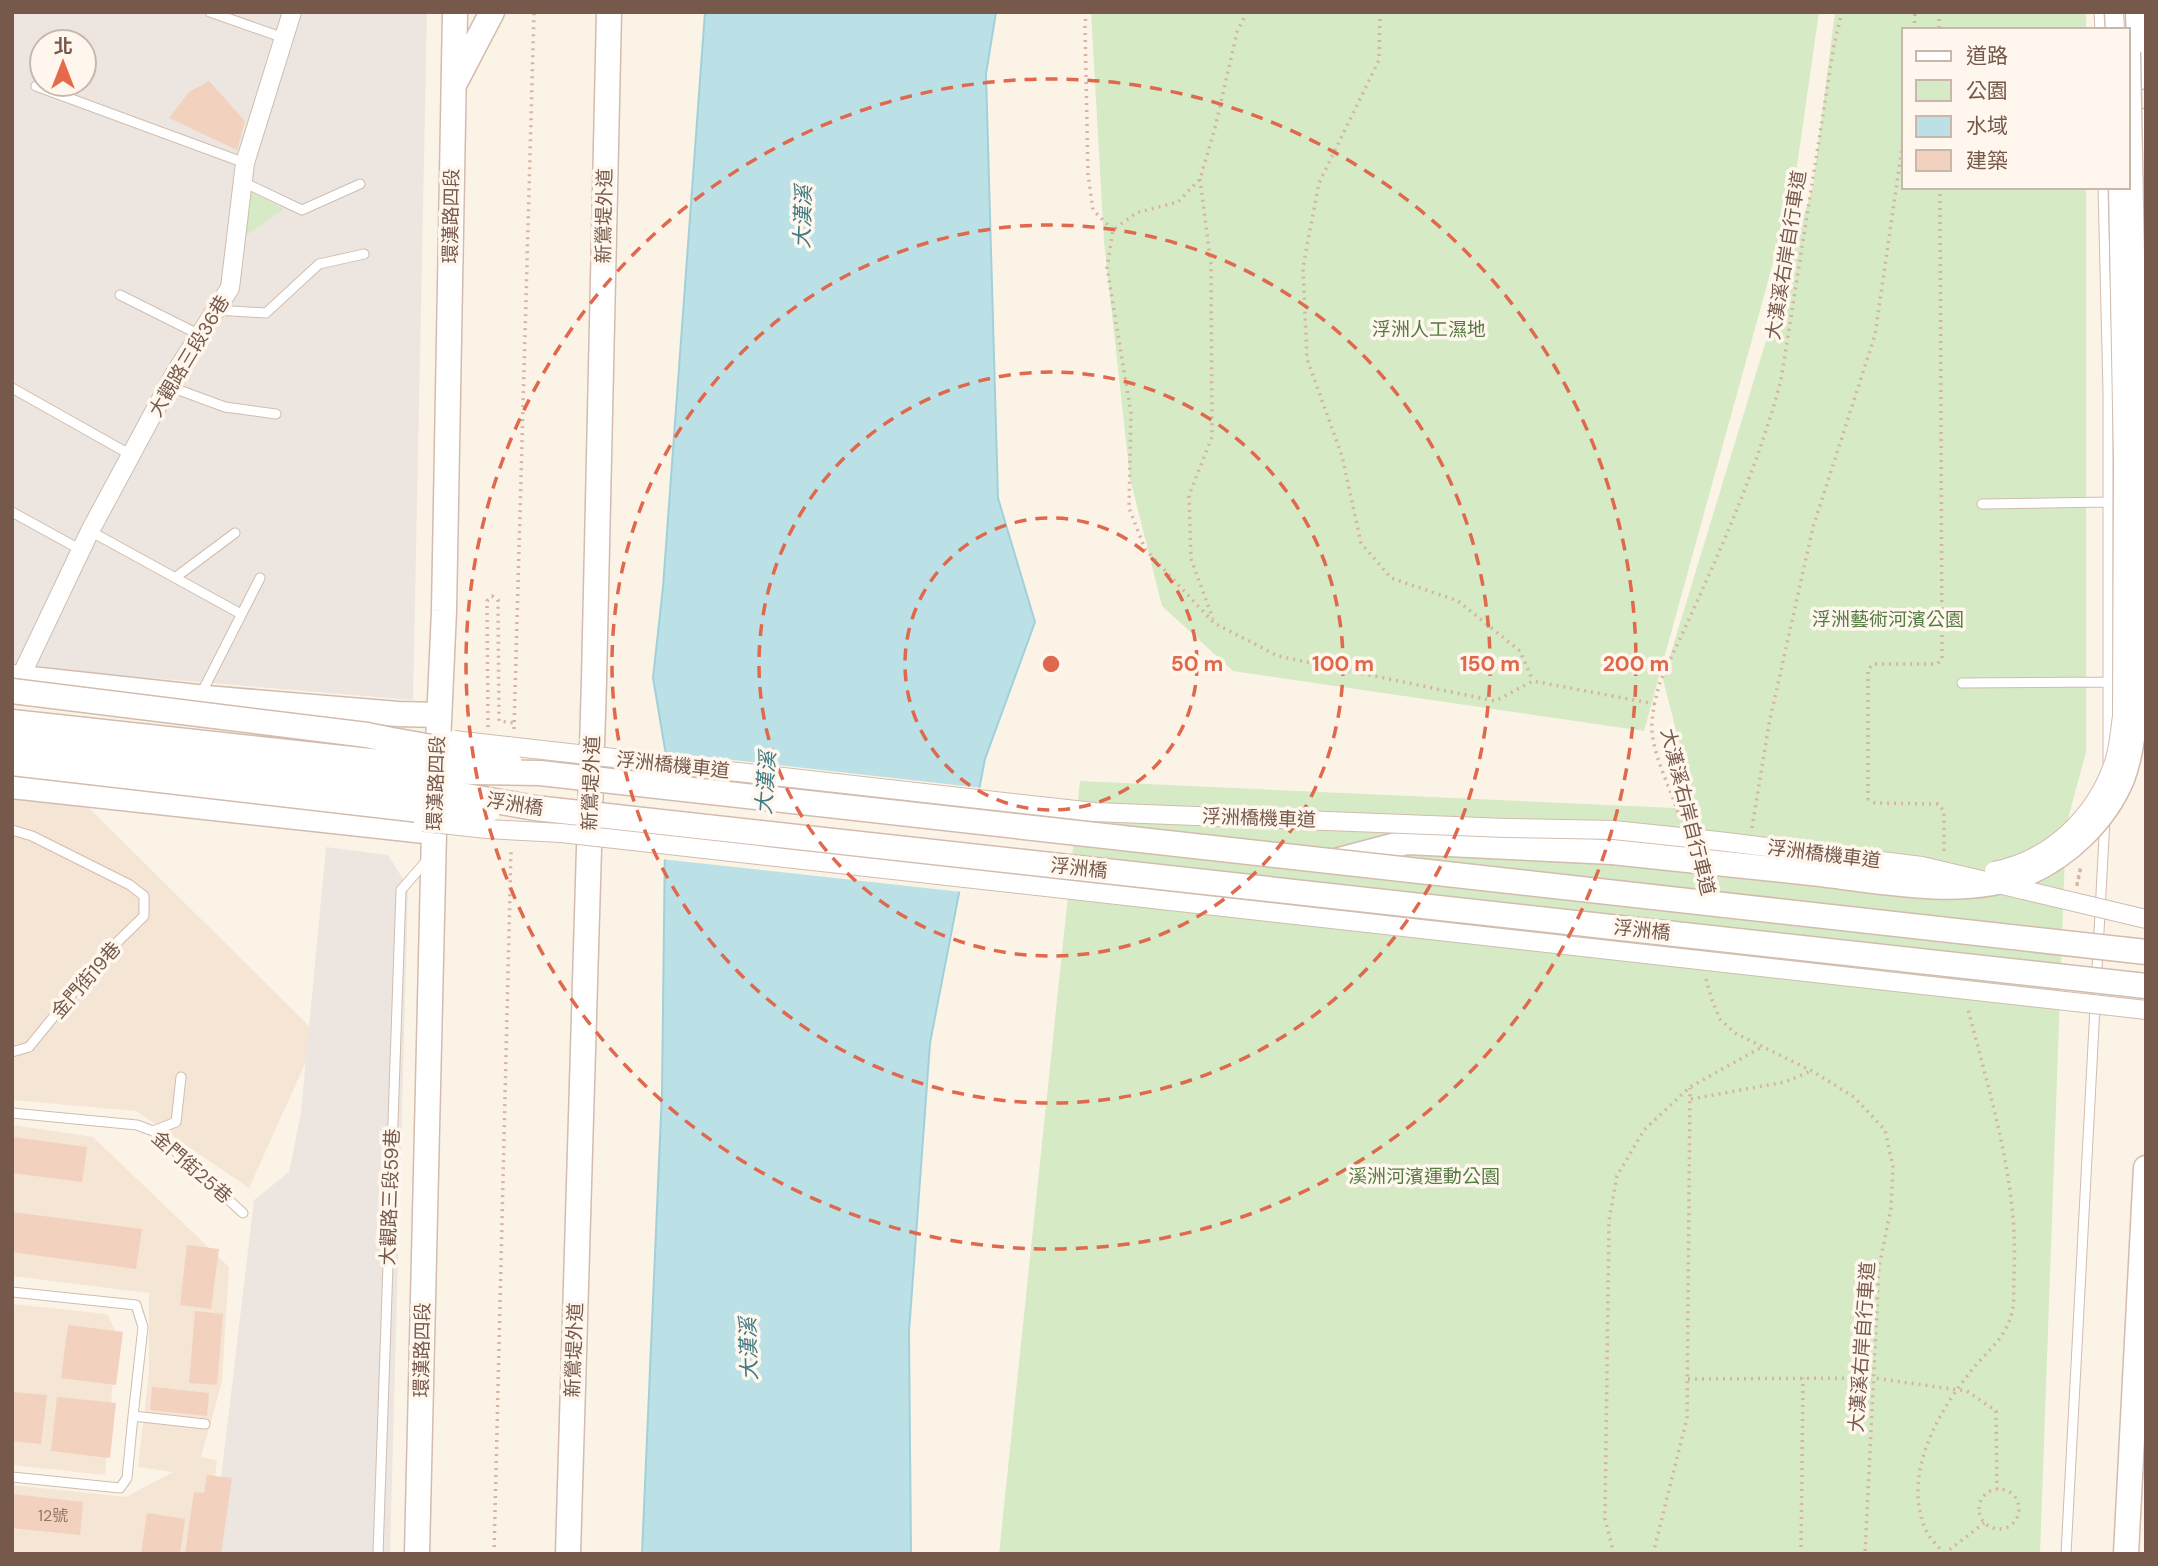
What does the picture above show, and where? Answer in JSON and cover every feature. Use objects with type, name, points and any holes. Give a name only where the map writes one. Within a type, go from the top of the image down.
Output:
[{"type":"main road","name":"環漢路四段","points":[[417,1554],[434,842],[444,611],[455,12]]},
{"type":"main road","points":[[454,85],[492,12]]},
{"type":"main road","name":"新鶯堤外道","points":[[568,1554],[594,694],[609,12]]},
{"type":"main road","points":[[2138,12],[2145,270]]},
{"type":"main road","name":"浮洲橋","points":[[1333,861],[1407,842],[1612,852],[1918,885],[1971,886],[2027,873],[2055,858],[2081,837],[2102,812],[2122,779],[2134,721],[2136,464],[2130,155]]},
{"type":"main road","points":[[14,684],[439,715]]},
{"type":"main road","points":[[14,684],[474,753],[540,773]]},
{"type":"main road","points":[[269,814],[291,797],[293,743],[293,709],[272,704]]},
{"type":"main road","name":"浮洲橋","points":[[12,722],[471,772],[540,773],[2146,952]]},
{"type":"main road","name":"浮洲橋","points":[[12,744],[438,791],[535,808],[2146,986]]},
{"type":"main road","points":[[12,763],[436,813],[535,808]]},
{"type":"main road","points":[[12,807],[24,787],[269,814],[434,842]]},
{"type":"main road","points":[[2126,1554],[2146,1168]]},
{"type":"street","name":"大觀路三段36巷","points":[[14,684],[90,531],[168,386],[230,288],[244,173],[292,12]]},
{"type":"street","points":[[1506,828],[1920,874],[1972,875],[2003,869],[2032,858],[2062,839],[2083,819],[2102,790],[2116,757],[2122,716],[2123,463],[2118,189]]},
{"type":"street","name":"浮洲橋機車道","points":[[367,735],[404,734],[1094,812],[1614,830],[1922,866],[2146,919]]},
{"type":"street","points":[[12,774],[487,829],[561,833],[2146,1010]]},
{"type":"lane","points":[[210,12],[284,38]]},
{"type":"lane","points":[[65,98],[244,173],[302,211],[360,184]]},
{"type":"lane","points":[[2066,1554],[2108,765],[2108,391],[2103,189]]},
{"type":"lane","points":[[216,310],[266,313],[319,264],[365,254]]},
{"type":"lane","points":[[120,295],[200,335]]},
{"type":"lane","points":[[168,386],[225,407],[276,414]]},
{"type":"lane","points":[[12,388],[131,455]]},
{"type":"lane","points":[[1982,504],[2107,502]]},
{"type":"lane","points":[[12,512],[81,550]]},
{"type":"lane","points":[[90,531],[241,614]]},
{"type":"lane","points":[[176,577],[235,533]]},
{"type":"lane","points":[[199,697],[260,578]]},
{"type":"lane","points":[[1962,684],[2108,682]]},
{"type":"lane","name":"金門街19巷","points":[[12,830],[32,836],[109,874],[144,896],[144,916],[103,956],[29,1047],[12,1052]]},
{"type":"lane","name":"大觀路三段59巷","points":[[378,1554],[401,890],[434,842]]},
{"type":"lane","points":[[153,1131],[176,1122],[181,1077]]},
{"type":"lane","name":"金門街25巷","points":[[12,1113],[137,1125],[153,1131],[243,1213]]},
{"type":"lane","points":[[12,1292],[136,1305],[143,1327],[127,1478],[120,1488],[12,1477]]},
{"type":"lane","points":[[133,1416],[205,1424]]},
{"type":"path","points":[[1086,12],[1088,174],[1093,210],[1113,230]]},
{"type":"path","points":[[1214,623],[1191,559],[1190,546],[1189,495],[1212,437],[1211,265],[1200,179],[1237,32],[1247,12]]},
{"type":"path","points":[[1380,12],[1379,60],[1319,183],[1303,267],[1307,359],[1342,456],[1361,543],[1391,578],[1458,601],[1520,651],[1533,681]]},
{"type":"path","name":"大漢溪右岸自行車道","points":[[1681,828],[1679,816],[1657,760],[1652,728],[1655,704],[1660,682],[1751,476],[1768,429],[1781,380],[1834,45],[1842,12]]},
{"type":"path","points":[[1751,832],[1769,724],[1813,527],[1875,335],[1902,148]]},
{"type":"path","points":[[1200,179],[1178,202],[1136,213],[1113,230],[1107,268],[1131,413],[1129,508],[1145,549],[1214,623],[1278,656],[1494,701],[1533,681],[1655,704]]},
{"type":"path","points":[[1940,189],[1942,659],[1937,664],[1873,664],[1868,670],[1868,799],[1875,803],[1938,804],[1944,811],[1944,861]]},
{"type":"path","points":[[488,736],[487,601],[492,596],[498,600],[499,721],[514,723]]},
{"type":"path","name":"大漢溪右岸自行車道","points":[[1706,978],[1720,1019],[1735,1033],[1812,1071],[1854,1097],[1885,1130],[1893,1167],[1891,1208],[1879,1267],[1865,1554]]},
{"type":"path","points":[[1968,1006],[2007,1167],[2016,1238],[2012,1312],[2000,1340],[1976,1365],[1936,1426],[1920,1466],[1917,1500],[1926,1531],[1944,1554],[1983,1523]]},
{"type":"path","points":[[1614,1554],[1605,1520],[1609,1220],[1617,1176],[1644,1130],[1690,1087],[1763,1047]]},
{"type":"path","points":[[1691,1099],[1785,1082],[1812,1071]]},
{"type":"path","points":[[1653,1554],[1687,1418],[1690,1087]]},
{"type":"path","points":[[1801,1554],[1803,1378]]},
{"type":"path","points":[[1688,1380],[1873,1378],[1967,1391],[1996,1411],[1997,1489]]},
{"type":"path","points":[[1997,1489],[2004,1490],[2017,1500],[2018,1516],[2007,1528],[1999,1530],[1983,1523],[1980,1517],[1983,1495],[1997,1489]]},
{"type":"shaded area","points":[[12,12],[427,12],[413,700],[91,673],[12,663]]},
{"type":"shaded area","points":[[12,797],[88,807],[318,1035],[249,1188],[136,1111],[12,1100]]},
{"type":"shaded area","points":[[326,847],[388,855],[408,887],[390,1554],[212,1554],[254,1200],[289,1172],[301,1113]]},
{"type":"shaded area","points":[[12,1125],[93,1137],[229,1267],[222,1382],[201,1457],[217,1460],[206,1554],[12,1554],[12,1485],[126,1497],[173,1472],[138,1467],[149,1373],[149,1293],[12,1276]]},
{"type":"shaded area","points":[[12,1304],[107,1314],[117,1334],[105,1475],[12,1465]]},
{"type":"green space","name":"浮洲人工濕地","points":[[1091,12],[1819,12],[1794,187],[1644,731],[1233,671],[1162,606],[1130,478],[1104,241]]},
{"type":"green space","name":"溪洲河濱運動公園","points":[[1835,12],[2086,12],[2086,28],[1902,28],[1902,189],[2086,189],[2086,752],[2066,826],[2040,1554],[999,1554],[1080,781],[1696,809],[1663,679],[1813,186]]},
{"type":"green space","points":[[248,191],[284,209],[245,236]]},
{"type":"water","name":"大漢溪","points":[[705,12],[996,12],[986,74],[998,498],[1035,622],[985,759],[930,1043],[909,1332],[911,1554],[642,1554],[662,1093],[666,755],[653,678],[663,587]]},
{"type":"pier","points":[[662,752],[982,788],[962,892],[661,859]]},
{"type":"building","points":[[209,81],[245,121],[237,150],[169,118],[189,92]]},
{"type":"building","points":[[12,1137],[87,1147],[82,1182],[12,1173]]},
{"type":"building","points":[[12,1212],[142,1229],[136,1269],[12,1252]]},
{"type":"building","points":[[187,1245],[219,1249],[211,1309],[180,1305]]},
{"type":"building","points":[[195,1311],[223,1314],[217,1385],[189,1383]]},
{"type":"building","points":[[68,1325],[123,1332],[116,1385],[61,1378]]},
{"type":"building","points":[[152,1387],[209,1393],[207,1416],[150,1410]]},
{"type":"building","points":[[12,1392],[47,1395],[41,1444],[12,1441]]},
{"type":"building","points":[[57,1397],[116,1403],[110,1458],[51,1451]]},
{"type":"building","points":[[207,1475],[232,1478],[221,1554],[185,1554],[194,1492],[204,1493]]},
{"type":"building","points":[[12,1494],[83,1502],[80,1535],[12,1528]]},
{"type":"building","points":[[147,1513],[185,1519],[180,1554],[141,1554]]},
{"type":"park label","name":"浮洲藝術河濱公園","points":[[1888,619]]}]
